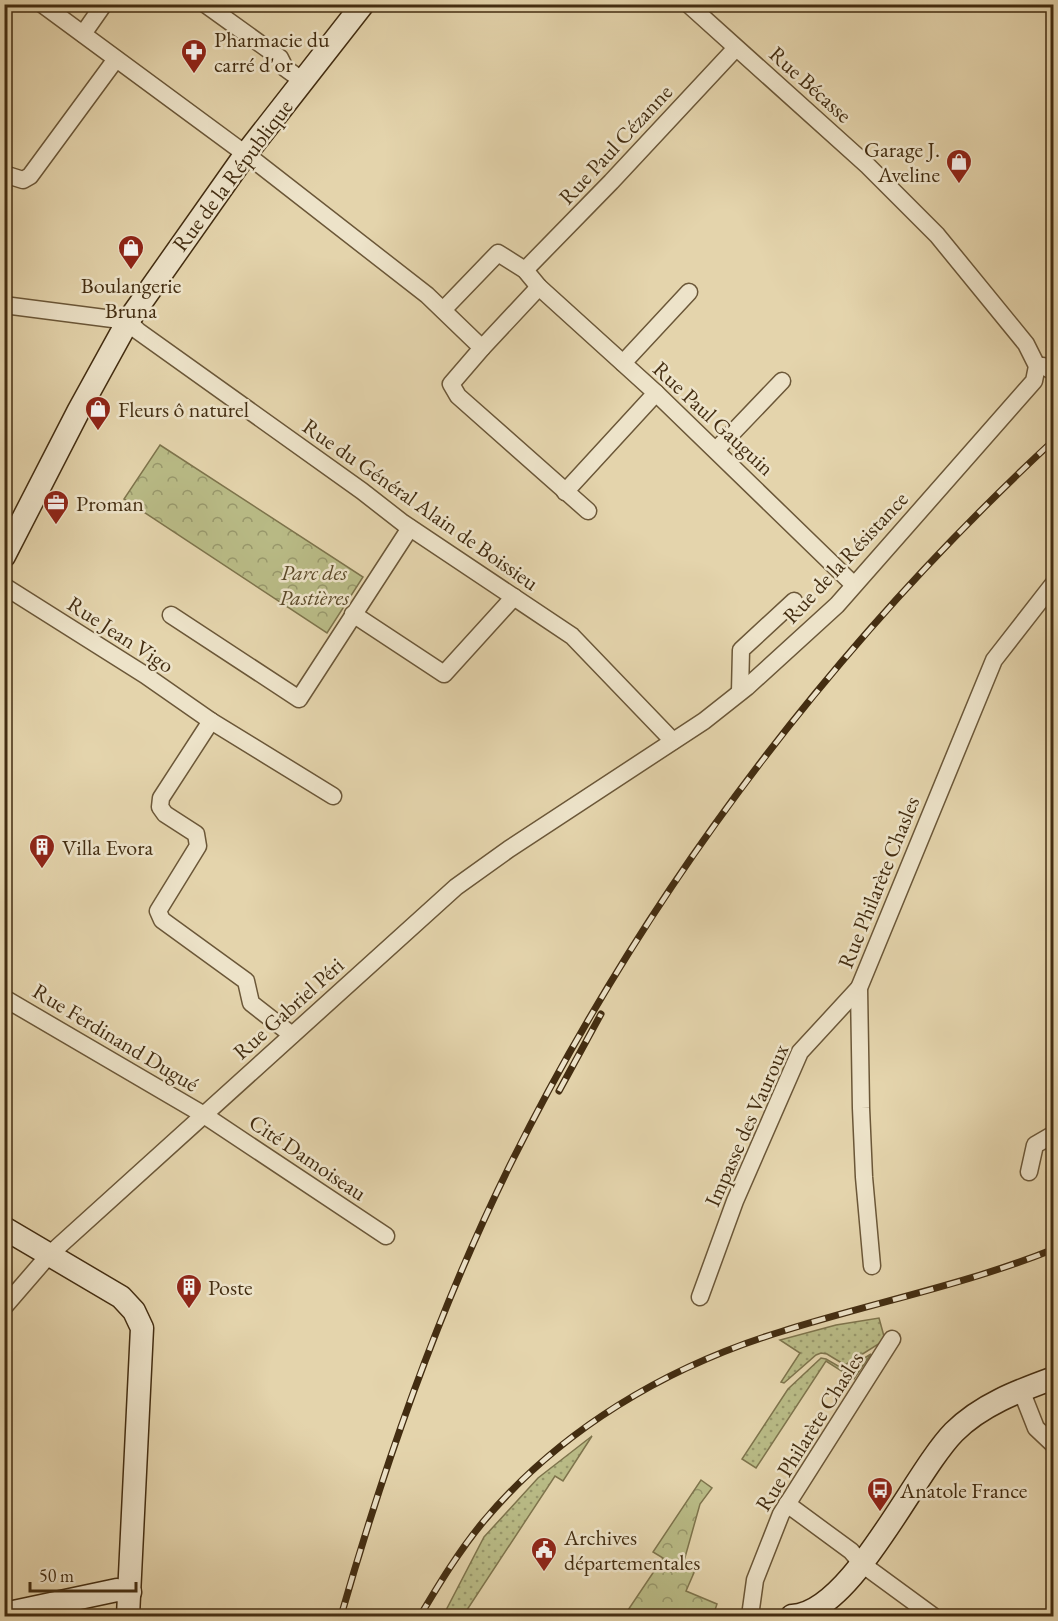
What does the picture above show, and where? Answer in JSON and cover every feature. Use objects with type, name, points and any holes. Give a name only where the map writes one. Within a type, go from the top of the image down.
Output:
[{"type":"main road","name":"Rue de la République","points":[[4,556],[79,410],[128,321],[245,155],[363,4]]},
{"type":"main road","points":[[4,1228],[121,1297],[134,1311],[141,1328],[128,1617]]},
{"type":"main road","points":[[792,1617],[823,1605],[845,1584],[945,1442],[977,1413],[1021,1390],[1053,1378]]},
{"type":"main road","points":[[4,1614],[117,1590],[130,1592]]},
{"type":"street","points":[[42,4],[185,108],[326,216],[448,315],[482,348]]},
{"type":"street","points":[[83,34],[105,4]]},
{"type":"street","points":[[205,4],[280,58],[285,68],[303,81]]},
{"type":"street","name":"Rue Bécasse","points":[[688,4],[868,166],[937,235],[1026,344],[1037,366]]},
{"type":"street","name":"Rue Paul Cézanne","points":[[525,270],[612,182],[736,48]]},
{"type":"street","points":[[4,174],[23,180],[30,176],[116,59]]},
{"type":"street","name":"Rue Paul Gauguin","points":[[448,315],[498,253],[525,270],[539,287],[656,393],[854,585]]},
{"type":"street","points":[[539,287],[451,384],[458,396],[588,511]]},
{"type":"street","points":[[623,363],[689,292]]},
{"type":"street","points":[[4,305],[128,321]]},
{"type":"street","name":"Rue du Général Alain de Boissieu","points":[[128,321],[138,331],[362,490],[410,528],[572,636],[673,741]]},
{"type":"street","points":[[1037,366],[1043,366],[1053,372]]},
{"type":"street","name":"Rue de la Résistance","points":[[626,773],[704,721],[740,692],[837,605],[1029,387],[1036,377],[1037,366]]},
{"type":"street","points":[[716,450],[782,381]]},
{"type":"street","points":[[565,492],[656,393]]},
{"type":"street","points":[[171,615],[299,699],[410,528]]},
{"type":"street","name":"Rue Philarète Chasles","points":[[872,1266],[864,1177],[859,988],[994,660],[1053,583]]},
{"type":"street","name":"Rue Jean Vigo","points":[[4,586],[144,675],[211,721],[333,796]]},
{"type":"street","points":[[353,614],[444,674],[514,597]]},
{"type":"street","points":[[740,692],[741,650],[795,601]]},
{"type":"street","points":[[211,721],[161,798],[160,807],[165,814],[196,834],[198,846],[158,911],[162,920],[246,981],[251,1003],[292,1035]]},
{"type":"street","name":"Rue Gabriel Péri","points":[[4,1307],[49,1255],[456,887],[509,849],[626,773]]},
{"type":"street","name":"Impasse des Vauroux","points":[[700,1297],[735,1201],[800,1052],[859,988]]},
{"type":"street","name":"Rue Ferdinand Dugué","points":[[4,998],[204,1115]]},
{"type":"street","name":"Cité Damoiseau","points":[[204,1115],[386,1236]]},
{"type":"street","points":[[1029,1172],[1035,1144],[1053,1134]]},
{"type":"street","name":"Rue Philarète Chasles","points":[[750,1617],[755,1580],[781,1514],[892,1339]]},
{"type":"street","points":[[1021,1390],[1036,1428],[1053,1445]]},
{"type":"street","points":[[787,1504],[851,1551],[861,1564],[933,1617]]},
{"type":"green space","name":"Parc des Pastières","points":[[160,445],[363,577],[327,633],[124,499]]},
{"type":"green space","points":[[879,1318],[885,1340],[845,1365],[827,1354],[816,1355],[784,1383],[781,1382],[800,1353],[780,1340],[836,1325]]},
{"type":"green space","points":[[871,1354],[854,1379],[826,1361],[756,1468],[742,1459],[788,1389],[821,1358],[845,1370]]},
{"type":"green space","points":[[592,1436],[563,1481],[555,1476],[463,1616],[443,1616],[484,1537],[538,1478]]},
{"type":"green space","points":[[701,1480],[712,1488],[700,1504],[684,1561],[696,1568],[686,1591],[717,1604],[713,1616],[624,1616],[663,1558],[653,1552]]},
{"type":"railway","points":[[341,1616],[376,1501],[415,1387],[484,1219],[563,1064],[621,966],[683,870],[749,778],[819,689],[894,603],[972,520],[1054,440]]},
{"type":"railway","points":[[559,1091],[601,1014]]},
{"type":"railway","points":[[420,1616],[466,1544],[513,1489],[546,1458],[581,1431],[656,1383],[738,1346],[986,1273],[1054,1249]]},
{"type":"place","name":"Pharmacie du carré d'or","points":[[194,75]]},
{"type":"place","name":"Garage J. Aveline","points":[[959,185]]},
{"type":"place","name":"Boulangerie Bruna","points":[[131,271]]},
{"type":"place","name":"Fleurs ô naturel","points":[[98,432]]},
{"type":"place","name":"Proman","points":[[56,526]]},
{"type":"place","name":"Villa Evora","points":[[42,870]]},
{"type":"place","name":"Poste","points":[[189,1310]]},
{"type":"place","name":"Anatole France","points":[[880,1513]]},
{"type":"place","name":"Archives départementales","points":[[544,1573]]}]
